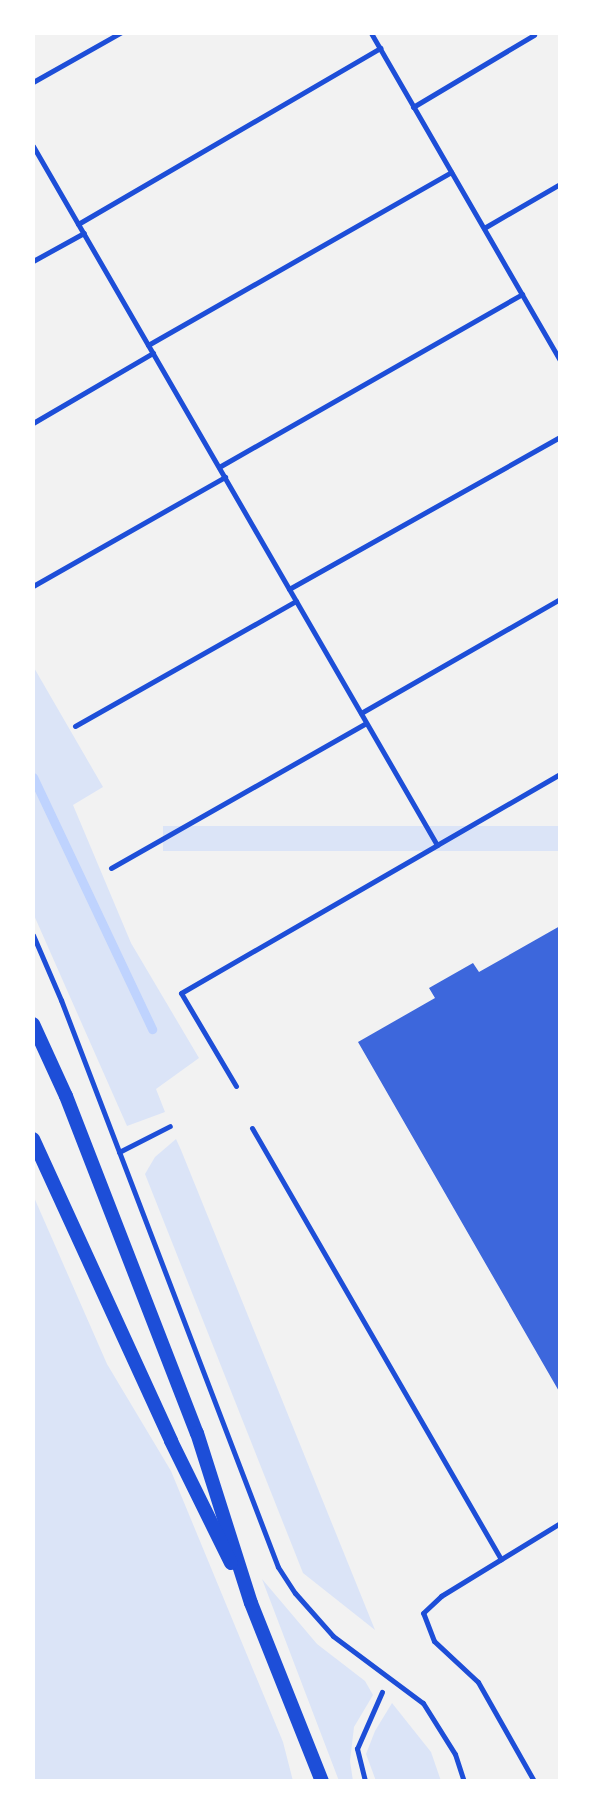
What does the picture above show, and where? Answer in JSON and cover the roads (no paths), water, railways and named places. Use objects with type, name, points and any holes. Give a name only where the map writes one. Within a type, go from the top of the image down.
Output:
[{"type":"main road","points":[[33,1024],[66,1096],[197,1433],[251,1603],[321,1781]]},
{"type":"main road","points":[[33,1139],[171,1441],[251,1603]]},
{"type":"main road","points":[[304,1741],[314,1781]]},
{"type":"lane","points":[[33,82],[120,33]]},
{"type":"lane","points":[[371,33],[557,350],[560,360]]},
{"type":"lane","points":[[413,107],[534,35]]},
{"type":"lane","points":[[78,223],[380,48]]},
{"type":"lane","points":[[33,146],[437,845]]},
{"type":"lane","points":[[149,345],[451,172]]},
{"type":"lane","points":[[484,229],[560,184]]},
{"type":"lane","points":[[33,261],[84,233]]},
{"type":"lane","points":[[219,467],[522,294]]},
{"type":"lane","points":[[33,423],[153,353]]},
{"type":"lane","points":[[289,589],[560,437]]},
{"type":"lane","points":[[33,586],[225,477]]},
{"type":"lane","points":[[360,713],[560,599]]},
{"type":"lane","points":[[75,726],[296,601]]},
{"type":"lane","points":[[111,868],[366,723]]},
{"type":"lane","points":[[236,1086],[181,993],[560,774]]},
{"type":"lane","points":[[33,935],[278,1567],[295,1593],[333,1636],[423,1703],[438,1723],[464,1781]]},
{"type":"lane","points":[[119,1152],[170,1125]]},
{"type":"lane","points":[[252,1128],[501,1559]]},
{"type":"lane","points":[[534,1781],[478,1682],[434,1640],[423,1614],[441,1596],[560,1523]]},
{"type":"waterway","points":[[33,777],[152,1029]]}]
